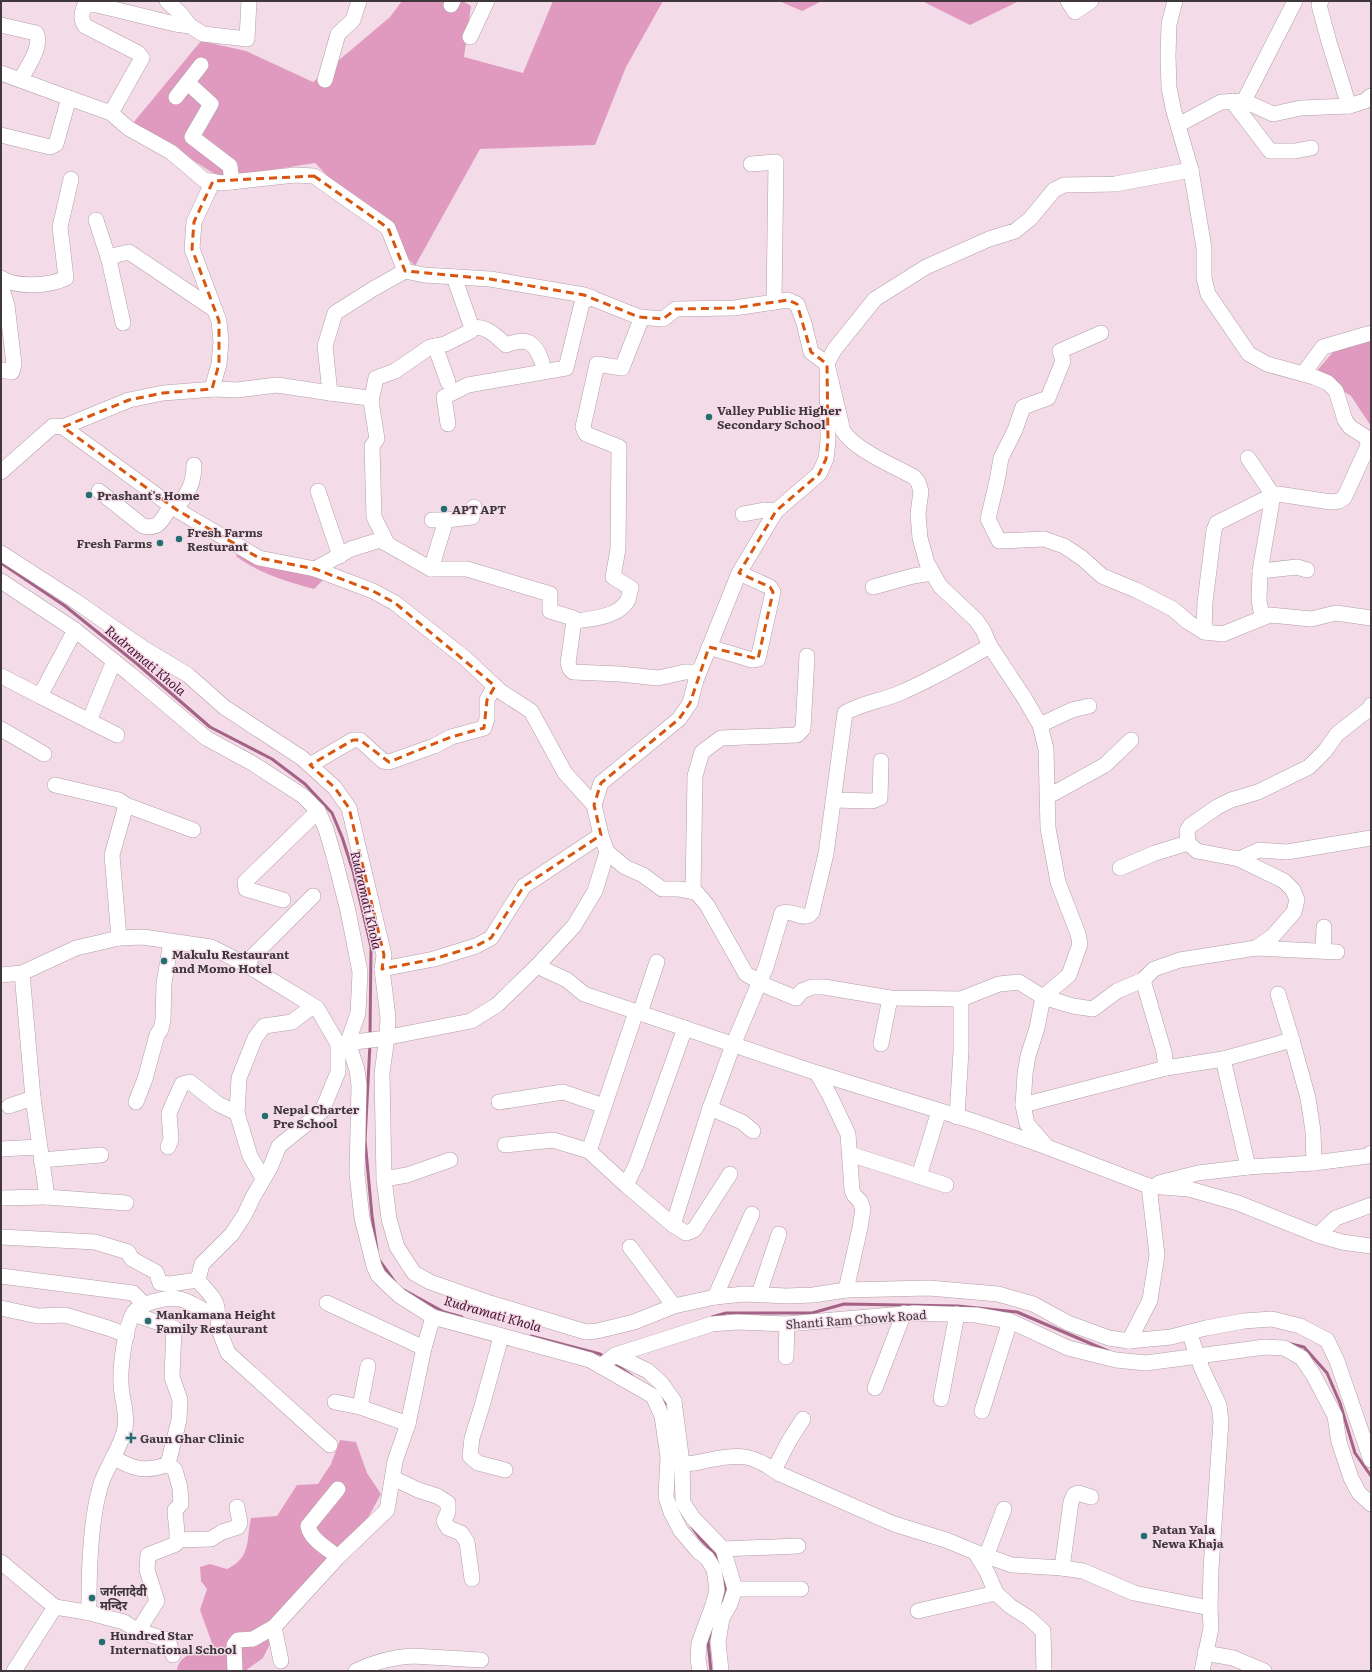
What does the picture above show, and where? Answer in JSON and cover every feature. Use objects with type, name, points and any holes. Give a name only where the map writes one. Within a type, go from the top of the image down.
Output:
[{"type":"street","points":[[167,1],[181,14],[190,26],[203,34],[247,39],[249,1]]},
{"type":"street","points":[[325,80],[338,34],[353,20],[358,1]]},
{"type":"street","points":[[470,37],[487,1]]},
{"type":"street","points":[[1068,1],[1075,12],[1091,1]]},
{"type":"street","points":[[1175,1],[1170,24],[1168,56],[1169,88],[1191,170],[1204,248],[1204,278],[1208,294],[1249,354],[1267,364],[1328,383],[1336,391],[1345,420],[1350,427],[1369,440],[1368,446],[1344,498],[1339,501],[1331,502],[1278,494],[1272,495],[1217,523],[1215,526],[1205,602],[1204,632]]},
{"type":"street","points":[[1238,101],[1295,1]]},
{"type":"street","points":[[1321,1],[1319,5],[1328,42],[1349,106]]},
{"type":"street","points":[[111,113],[142,58],[138,53],[84,26],[81,14],[84,7],[98,5],[175,24],[190,26]]},
{"type":"street","points":[[1,25],[36,34],[39,38],[37,48],[21,79]]},
{"type":"street","points":[[176,97],[201,65]]},
{"type":"street","points":[[1,73],[111,113],[128,128],[171,152],[204,180],[222,183],[295,175],[314,176],[388,228],[405,271]]},
{"type":"street","points":[[188,83],[211,104],[192,137],[230,166],[232,182]]},
{"type":"street","points":[[1178,125],[1221,102],[1238,101],[1273,114],[1301,108],[1349,106],[1365,101],[1371,96]]},
{"type":"street","points":[[1,135],[50,147],[53,146],[56,144],[69,98]]},
{"type":"street","points":[[1238,101],[1270,151],[1311,148]]},
{"type":"street","points":[[751,164],[776,162],[774,302]]},
{"type":"street","points":[[594,805],[601,783],[679,719],[690,703],[699,672],[739,573],[776,511],[819,474],[826,459],[828,440],[827,364],[834,350],[876,299],[926,267],[988,239],[1015,231],[1030,219],[1054,190],[1064,185],[1115,184],[1191,170]]},
{"type":"street","points":[[1,278],[20,284],[40,284],[66,278],[60,227],[72,179]]},
{"type":"street","points":[[213,181],[194,222],[192,250],[219,321],[221,342],[219,364],[213,385],[215,389]]},
{"type":"street","points":[[96,220],[110,260],[123,323]]},
{"type":"street","points":[[110,260],[116,255],[129,252],[215,310]]},
{"type":"street","points":[[330,393],[325,346],[335,313],[372,289],[405,271],[424,275],[490,279],[576,293],[642,317],[663,319],[676,309],[734,308],[788,300],[796,304],[804,323],[811,352],[827,364],[843,431],[847,438],[860,448],[914,476],[921,490],[918,514],[920,538],[927,563],[940,586],[976,620],[990,646],[1025,699],[1040,725],[1046,749],[1048,828],[1058,882],[1078,934],[1080,944],[1068,974],[1043,997],[1037,1028],[1027,1062],[1023,1087],[1023,1105],[1027,1124],[1047,1147]]},
{"type":"street","points":[[454,277],[472,328]]},
{"type":"street","points":[[1,286],[8,305],[14,364],[12,372],[1,370]]},
{"type":"street","points":[[448,424],[444,397],[468,385],[566,368],[582,303],[590,297]]},
{"type":"street","points":[[574,621],[602,618],[618,609],[628,600],[631,588],[613,577],[618,549],[619,447],[586,434],[584,427],[597,364],[622,368],[642,317]]},
{"type":"street","points":[[387,543],[374,517],[372,446],[377,439],[371,401],[376,378],[395,371],[430,347],[451,340],[470,331],[472,328],[479,327],[493,332],[506,345],[522,340],[528,342],[539,351],[542,362]]},
{"type":"street","points":[[1100,333],[1060,352],[1063,361],[1048,398],[1023,407],[1015,430],[1001,458],[998,481],[988,519],[999,541],[1044,539],[1064,546],[1082,558],[1102,576],[1136,590],[1173,609],[1188,622],[1204,632],[1223,634],[1270,615],[1311,619],[1336,613],[1371,618]]},
{"type":"street","points":[[1303,374],[1323,347],[1371,333]]},
{"type":"street","points":[[436,346],[448,382]]},
{"type":"street","points":[[1,472],[53,426],[63,427],[129,400],[163,393],[215,389],[237,390],[277,385],[369,398],[371,401]]},
{"type":"street","points":[[63,427],[174,507],[259,558],[316,569],[373,591],[394,603],[466,659],[495,686],[531,711],[565,772],[594,805],[601,835],[607,852],[625,867],[643,875],[662,889],[679,889],[696,892],[707,905],[746,974],[769,987],[796,998],[802,991],[812,987],[824,987],[890,998],[961,999],[999,984],[1018,982],[1043,997],[1073,1006],[1093,1009],[1117,991],[1143,980],[1154,970],[1180,960],[1256,948],[1330,952],[1324,927]]},
{"type":"street","points":[[1248,458],[1272,495],[1260,571],[1259,600],[1262,617]]},
{"type":"street","points":[[99,491],[143,526],[151,528],[158,526],[191,488],[194,465]]},
{"type":"street","points":[[318,491],[340,556]]},
{"type":"street","points":[[431,569],[439,520],[472,517],[474,507]]},
{"type":"street","points":[[743,514],[764,510],[776,511]]},
{"type":"street","points":[[316,569],[351,550],[380,540],[431,569],[467,569],[512,581],[550,594],[550,611],[573,618],[574,621]]},
{"type":"street","points":[[1,553],[74,600],[144,648],[188,675],[224,707],[302,758],[335,788],[349,808],[384,956],[382,968],[388,1017],[383,1038],[382,1073],[384,1179],[389,1219],[397,1247],[414,1273],[430,1282],[490,1303],[586,1332],[597,1331],[634,1322],[674,1306],[716,1297],[759,1294],[786,1296],[813,1295],[846,1290],[929,1288],[998,1294],[1033,1304],[1068,1323],[1109,1338],[1129,1341],[1171,1337],[1194,1345],[1244,1321],[1272,1320],[1300,1326],[1327,1340],[1337,1361],[1371,1460]]},
{"type":"street","points":[[1260,571],[1297,567],[1307,570]]},
{"type":"street","points":[[873,587],[932,572]]},
{"type":"street","points":[[709,647],[752,660],[758,659],[773,592],[770,587],[739,573]]},
{"type":"street","points":[[1,581],[75,630],[206,738],[252,762],[303,796],[318,811],[326,829],[348,911],[360,972],[358,1013],[338,1072],[322,1111],[279,1146],[270,1168],[263,1178],[245,1214],[232,1234],[202,1264],[198,1280],[215,1301],[219,1330],[228,1353],[330,1445]]},
{"type":"street","points":[[574,621],[568,663],[573,672],[620,674],[658,678],[685,672],[699,672]]},
{"type":"street","points":[[40,696],[75,630]]},
{"type":"street","points":[[673,1225],[710,1108],[733,1045],[766,967],[782,913],[788,911],[804,917],[809,916],[812,912],[826,854],[832,800],[845,713],[854,707],[898,694],[943,673],[990,646]]},
{"type":"street","points":[[693,892],[695,776],[702,752],[722,738],[797,735],[803,729],[804,722],[807,656]]},
{"type":"street","points":[[89,721],[114,662]]},
{"type":"street","points":[[1,676],[117,736]]},
{"type":"street","points":[[310,765],[353,740],[360,740],[383,761],[389,762],[434,746],[451,737],[484,728],[487,719],[487,700],[495,686]]},
{"type":"street","points":[[1256,948],[1273,936],[1294,912],[1297,900],[1293,890],[1284,881],[1238,859],[1197,851],[1188,843],[1187,831],[1190,826],[1217,807],[1231,800],[1258,792],[1309,767],[1325,751],[1337,734],[1369,709],[1371,705]]},
{"type":"street","points":[[1040,725],[1072,710],[1089,706]]},
{"type":"street","points":[[1,728],[44,754]]},
{"type":"street","points":[[1048,796],[1105,765],[1131,740]]},
{"type":"street","points":[[832,800],[872,801],[880,798],[881,761]]},
{"type":"street","points":[[54,784],[119,800],[126,805],[193,830]]},
{"type":"street","points":[[119,938],[112,855],[126,805]]},
{"type":"street","points":[[283,900],[246,889],[245,882],[318,811]]},
{"type":"street","points":[[382,968],[434,959],[476,946],[491,938],[524,886],[601,835]]},
{"type":"street","points":[[1238,859],[1259,850],[1286,852],[1371,838]]},
{"type":"street","points":[[1120,868],[1155,853],[1188,843]]},
{"type":"street","points":[[348,1043],[383,1038],[471,1021],[497,1005],[537,966],[574,926],[595,891],[607,852]]},
{"type":"street","points":[[245,964],[313,896]]},
{"type":"street","points":[[1,975],[22,973],[76,948],[119,938],[142,937],[211,947],[245,964],[317,1008],[348,1043],[357,1070],[359,1085],[357,1174],[362,1218],[374,1266],[378,1274],[400,1296],[433,1317],[501,1337],[590,1360],[653,1396],[659,1406],[662,1416],[668,1457],[666,1497],[671,1512],[681,1531],[698,1551],[707,1558],[714,1569],[717,1590],[699,1643],[698,1659],[700,1671]]},
{"type":"street","points":[[136,1102],[145,1079],[157,1035],[163,1020],[164,983],[172,942]]},
{"type":"street","points":[[589,1151],[604,1106],[658,962]]},
{"type":"street","points":[[537,966],[567,980],[584,994],[817,1073],[1047,1147],[1149,1186],[1189,1189],[1238,1203],[1318,1235],[1342,1242],[1371,1246]]},
{"type":"street","points":[[22,973],[33,1098],[46,1197]]},
{"type":"street","points":[[1143,980],[1164,1052],[1166,1068]]},
{"type":"street","points":[[1278,994],[1308,1098],[1313,1131],[1314,1163]]},
{"type":"street","points":[[881,1044],[890,998]]},
{"type":"street","points":[[957,1117],[961,1051],[961,999]]},
{"type":"street","points":[[263,1178],[250,1156],[237,1113],[239,1078],[255,1038],[264,1026],[292,1022],[313,1006]]},
{"type":"street","points":[[626,1185],[636,1165],[685,1028]]},
{"type":"street","points":[[1023,1105],[1166,1068],[1223,1059],[1292,1040]]},
{"type":"street","points":[[1223,1059],[1248,1167]]},
{"type":"street","points":[[817,1073],[848,1134],[852,1190],[854,1195],[860,1201],[863,1209],[846,1290]]},
{"type":"street","points":[[168,1147],[171,1140],[169,1113],[182,1084],[190,1082],[218,1104],[237,1113]]},
{"type":"street","points":[[498,1102],[563,1092],[604,1106]]},
{"type":"street","points":[[9,1106],[33,1098]]},
{"type":"street","points":[[710,1108],[742,1122],[753,1131]]},
{"type":"street","points":[[919,1176],[939,1111]]},
{"type":"street","points":[[505,1145],[553,1140],[589,1151],[673,1225],[686,1233],[694,1230],[730,1174]]},
{"type":"street","points":[[1,1149],[40,1153],[101,1154]]},
{"type":"street","points":[[1149,1186],[1198,1173],[1248,1167],[1314,1163],[1368,1156],[1371,1153]]},
{"type":"street","points":[[850,1154],[946,1185]]},
{"type":"street","points":[[384,1179],[407,1175],[450,1160]]},
{"type":"street","points":[[1129,1341],[1150,1300],[1157,1255],[1149,1186]]},
{"type":"street","points":[[1,1198],[46,1197],[126,1203]]},
{"type":"street","points":[[1318,1235],[1336,1218],[1371,1205]]},
{"type":"street","points":[[716,1297],[752,1214]]},
{"type":"street","points":[[759,1294],[780,1234]]},
{"type":"street","points":[[1,1237],[95,1242],[128,1252],[132,1258],[156,1272],[160,1283],[170,1284],[198,1280]]},
{"type":"street","points":[[630,1247],[674,1306]]},
{"type":"street","points":[[1,1276],[133,1293],[139,1309],[174,1328],[172,1377],[180,1400],[179,1420],[168,1464]]},
{"type":"street","points":[[86,1612],[89,1604],[92,1547],[102,1481],[125,1427],[120,1382],[122,1360],[127,1335],[139,1309],[159,1300],[180,1299],[207,1312],[217,1309]]},
{"type":"street","points":[[327,1303],[424,1348]]},
{"type":"street","points":[[1,1308],[38,1316],[64,1315],[127,1335]]},
{"type":"street","points":[[874,1388],[904,1314]]},
{"type":"street","name":"Shanti Ram Chowk Road","points":[[601,1366],[615,1356],[712,1324],[738,1322],[787,1324],[904,1314],[976,1315],[1010,1321],[1068,1348],[1116,1360],[1146,1363],[1194,1345],[1284,1348],[1302,1358],[1314,1376],[1335,1416],[1339,1442],[1351,1478],[1359,1493],[1371,1504]]},
{"type":"street","points":[[942,1399],[958,1314]]},
{"type":"street","points":[[235,1671],[234,1645],[238,1640],[253,1639],[274,1627],[338,1557],[387,1510],[395,1461],[408,1424],[424,1348],[433,1317]]},
{"type":"street","points":[[982,1411],[1010,1321]]},
{"type":"street","points":[[786,1357],[787,1324]]},
{"type":"street","points":[[501,1337],[472,1438],[470,1456],[478,1463],[505,1470]]},
{"type":"street","points":[[1194,1345],[1219,1405],[1220,1422],[1210,1608],[1211,1628],[1202,1671]]},
{"type":"street","points":[[615,1356],[648,1371],[662,1384],[674,1401],[682,1463],[683,1503],[693,1518],[723,1549],[735,1589],[730,1604],[722,1618],[718,1642],[721,1671]]},
{"type":"street","points":[[360,1407],[368,1366]]},
{"type":"street","points":[[335,1402],[360,1407],[408,1424]]},
{"type":"street","points":[[774,1470],[789,1441],[803,1419]]},
{"type":"street","points":[[682,1463],[692,1465],[741,1455],[753,1458],[764,1462],[774,1470],[787,1477],[894,1524],[946,1540],[981,1555],[1012,1565],[1062,1568],[1082,1571],[1134,1593],[1210,1608]]},
{"type":"street","points":[[113,1457],[128,1466],[143,1469],[160,1467],[168,1464]]},
{"type":"street","points":[[138,1631],[157,1601],[147,1570],[148,1555],[176,1544],[177,1540],[175,1510],[181,1504],[180,1488],[175,1470],[168,1464]]},
{"type":"street","points":[[393,1478],[418,1490],[437,1496],[448,1503],[448,1512],[444,1521],[448,1528],[461,1533],[467,1542],[472,1580]]},
{"type":"street","points":[[338,1489],[308,1526],[312,1536],[338,1557]]},
{"type":"street","points":[[1062,1568],[1071,1502],[1074,1495],[1078,1493],[1091,1497]]},
{"type":"street","points":[[177,1540],[211,1539],[222,1532],[238,1527],[240,1523],[237,1507]]},
{"type":"street","points":[[1004,1509],[981,1555],[996,1593],[1010,1606],[1029,1618],[1043,1631],[1044,1671]]},
{"type":"street","points":[[723,1549],[798,1546]]},
{"type":"street","points":[[1,1562],[55,1607],[86,1612],[124,1622],[138,1631],[168,1640],[173,1655]]},
{"type":"street","points":[[735,1589],[801,1589]]},
{"type":"street","points":[[918,1611],[996,1593]]},
{"type":"street","points":[[14,1671],[55,1607]]},
{"type":"street","points":[[274,1627],[281,1661]]},
{"type":"street","points":[[1205,1653],[1233,1658],[1264,1671]]},
{"type":"street","points":[[356,1671],[386,1665],[413,1656],[481,1660]]},
{"type":"highlighted area","points":[[314,176],[388,228],[405,271],[490,279],[584,295],[639,317],[663,319],[676,309],[734,308],[788,300],[797,304],[811,352],[827,364],[828,440],[826,459],[819,474],[776,511],[739,573],[770,587],[773,592],[758,659],[709,647],[690,703],[679,719],[601,783],[594,805],[601,835],[524,886],[491,938],[476,946],[434,959],[382,969],[384,955],[349,808],[335,788],[310,765],[353,740],[360,740],[389,762],[451,737],[484,728],[487,700],[495,686],[395,603],[373,591],[315,569],[259,558],[177,510],[63,427],[129,400],[163,393],[212,389],[219,364],[219,321],[192,249],[194,222],[213,181]]},
{"type":"shaded area","points":[[402,1],[463,1],[471,6],[464,57],[523,73],[553,1],[663,1],[626,67],[595,145],[480,149],[415,266],[315,163],[221,178],[133,123],[201,41],[246,51],[313,82],[390,17]]},
{"type":"shaded area","points":[[779,1],[822,1],[802,11]]},
{"type":"shaded area","points":[[922,1],[1019,1],[970,25]]},
{"type":"shaded area","points":[[1371,339],[1371,426],[1351,396],[1315,373],[1333,352]]},
{"type":"shaded area","points":[[240,550],[325,578],[314,589],[283,580],[263,572],[236,556]]},
{"type":"shaded area","points":[[340,1440],[356,1442],[367,1473],[381,1494],[352,1547],[282,1620],[263,1658],[245,1671],[177,1671],[178,1665],[185,1657],[196,1651],[213,1646],[200,1610],[207,1589],[201,1581],[200,1567],[210,1564],[227,1569],[241,1559],[246,1547],[251,1518],[277,1516],[297,1485],[318,1484],[331,1464]]},
{"type":"waterway","name":"Rudramati Khola","points":[[1,563],[65,606],[136,663],[210,727],[272,759],[305,784],[332,813],[342,837],[353,871],[371,947],[370,1036]]},
{"type":"waterway","name":"Rudramati Khola","points":[[370,1044],[365,1140],[372,1216],[377,1250]]},
{"type":"waterway","name":"Rudramati Khola","points":[[380,1261],[395,1282]]},
{"type":"waterway","name":"Rudramati Khola","points":[[402,1289],[444,1312],[462,1317]]},
{"type":"waterway","points":[[712,1317],[726,1313],[812,1313],[844,1304],[958,1306],[1017,1312],[1108,1351]]},
{"type":"waterway","name":"Rudramati Khola","points":[[531,1336],[600,1354],[606,1358]]},
{"type":"waterway","points":[[1291,1344],[1304,1347],[1327,1373],[1340,1403],[1355,1453],[1371,1476]]},
{"type":"waterway","points":[[612,1362],[632,1376]]},
{"type":"waterway","points":[[660,1395],[667,1404]]},
{"type":"waterway","points":[[692,1527],[719,1559]]},
{"type":"waterway","points":[[721,1605],[726,1590],[725,1579]]},
{"type":"waterway","points":[[711,1671],[708,1641],[714,1625]]},
{"type":"place","name":"Valley Public Higher Secondary School","points":[[709,417]]},
{"type":"place","name":"Prashant's Home","points":[[89,495]]},
{"type":"place","name":"APT APT","points":[[444,509]]},
{"type":"place","name":"Fresh Farms Resturant","points":[[179,539]]},
{"type":"place","name":"Fresh Farms","points":[[160,543]]},
{"type":"place","name":"Makulu Restaurant and Momo Hotel","points":[[164,961]]},
{"type":"place","name":"Nepal Charter Pre School","points":[[265,1116]]},
{"type":"place","name":"Mankamana Height Family Restaurant","points":[[148,1321]]},
{"type":"place","name":"Gaun Ghar Clinic","points":[[131,1438]]},
{"type":"place","name":"Patan Yala Newa Khaja","points":[[1144,1536]]},
{"type":"place","name":"जर्गलादेवी मन्दिर","points":[[92,1598]]},
{"type":"place","name":"Hundred Star International School","points":[[102,1642]]}]
